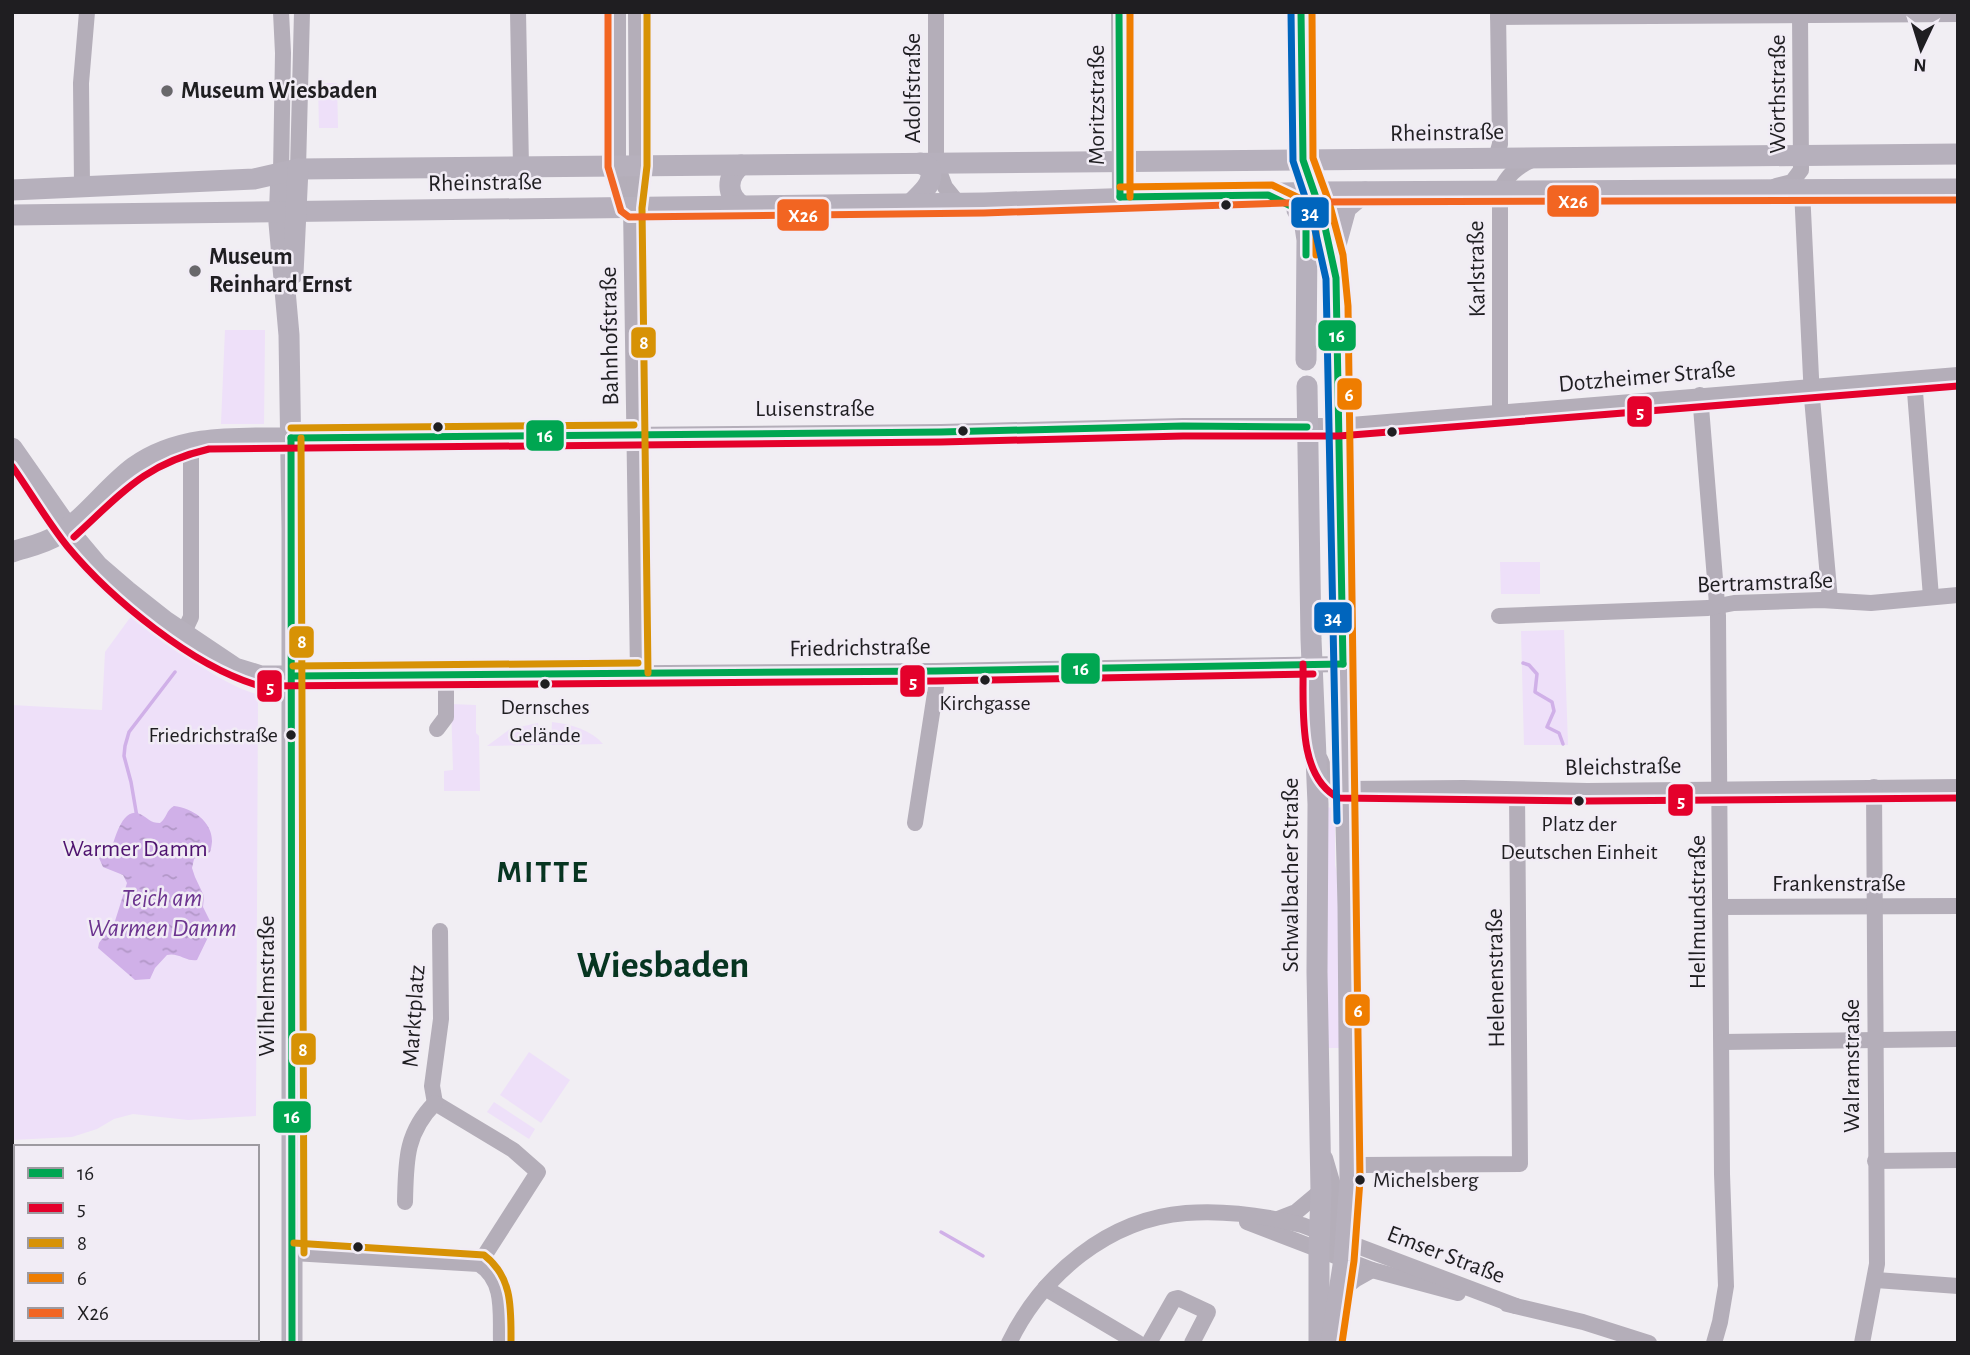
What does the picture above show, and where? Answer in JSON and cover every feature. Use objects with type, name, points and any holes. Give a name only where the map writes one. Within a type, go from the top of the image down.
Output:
[{"type":"main road","name":"Rheinstraße","points":[[12,190],[254,179],[289,171],[1958,154]]},
{"type":"main road","points":[[1303,160],[1333,258],[1339,360]]},
{"type":"main road","points":[[911,204],[931,179],[928,163]]},
{"type":"main road","points":[[741,165],[732,176],[730,186],[733,198],[742,206]]},
{"type":"main road","name":"Wilhelmstraße","points":[[289,171],[293,676],[292,1343]]},
{"type":"main road","points":[[133,184],[139,188],[144,199],[140,210],[133,214]]},
{"type":"main road","name":"Rheinstraße","points":[[12,215],[911,204],[1365,191],[1958,189]]},
{"type":"main road","points":[[1333,258],[1346,208],[1365,191]]},
{"type":"main road","points":[[1268,195],[1297,210],[1326,230]]},
{"type":"main road","points":[[1297,210],[1304,220],[1307,240],[1306,360]]},
{"type":"main road","name":"Schwalbacher Straße","points":[[1319,1343],[1333,1243],[1350,1162],[1339,385]]},
{"type":"main road","name":"Schwalbacher Straße","points":[[1307,386],[1316,747],[1321,1191],[1333,1243],[1338,1293],[1331,1343]]},
{"type":"main road","points":[[12,552],[45,541],[67,529],[136,465],[162,452],[216,439],[291,438]]},
{"type":"main road","points":[[12,448],[67,529],[98,566],[183,634],[235,668],[261,676],[293,676]]},
{"type":"main road","points":[[1315,693],[1328,675],[1343,664]]},
{"type":"main road","points":[[1318,1058],[1349,1029]]},
{"type":"street","points":[[82,186],[81,83],[87,12]]},
{"type":"street","points":[[281,12],[289,171]]},
{"type":"street","points":[[289,171],[302,12]]},
{"type":"street","points":[[518,12],[521,167]]},
{"type":"street","name":"Bahnhofstraße","points":[[618,12],[631,207],[638,673]]},
{"type":"street","name":"Bahnhofstraße","points":[[627,166],[636,12]]},
{"type":"street","name":"Adolfstraße","points":[[928,163],[936,12]]},
{"type":"street","name":"Moritzstraße","points":[[1119,12],[1121,197]]},
{"type":"street","points":[[1301,12],[1303,160]]},
{"type":"street","name":"Wörthstraße","points":[[1760,190],[1795,179],[1801,170],[1800,14]]},
{"type":"street","points":[[1496,158],[1500,144],[1498,15],[1958,15]]},
{"type":"street","name":"Karlstraße","points":[[1500,412],[1500,191],[1511,172],[1518,166],[1531,160],[1550,158]]},
{"type":"street","points":[[928,163],[958,203]]},
{"type":"street","points":[[1802,190],[1812,387],[1830,600]]},
{"type":"street","name":"Dotzheimer Straße","points":[[1339,426],[1958,375]]},
{"type":"street","points":[[1914,379],[1931,597]]},
{"type":"street","name":"Hellmundstraße","points":[[1700,396],[1717,607],[1720,788],[1723,1222],[1726,1286],[1714,1343]]},
{"type":"street","name":"Luisenstraße","points":[[291,438],[1339,426]]},
{"type":"street","points":[[183,634],[191,617],[191,443]]},
{"type":"street","name":"Bertramstraße","points":[[1526,615],[1717,607],[1734,603],[1830,600],[1871,603],[1958,595]]},
{"type":"street","points":[[1499,616],[1526,615]]},
{"type":"street","points":[[1514,631],[1526,615]]},
{"type":"street","name":"Friedrichstraße","points":[[293,676],[936,671],[1343,664]]},
{"type":"street","points":[[915,822],[936,687],[936,671]]},
{"type":"street","points":[[437,729],[446,717],[446,674]]},
{"type":"street","points":[[1316,747],[1330,782],[1346,789]]},
{"type":"street","name":"Bleichstraße","points":[[1346,789],[1463,788],[1517,791],[1958,786]]},
{"type":"street","name":"Walramstraße","points":[[1862,1343],[1875,1280],[1874,787]]},
{"type":"street","name":"Helenenstraße","points":[[1350,1162],[1362,1165],[1521,1164],[1517,791]]},
{"type":"street","name":"Frankenstraße","points":[[1721,907],[1958,906]]},
{"type":"street","name":"Marktplatz","points":[[435,1102],[432,1086],[441,1018],[440,931]]},
{"type":"street","points":[[1722,1042],[1958,1040]]},
{"type":"street","points":[[405,1202],[405,1157],[411,1138],[435,1102],[513,1150],[538,1172],[479,1264]]},
{"type":"street","points":[[1321,1146],[1335,1192],[1333,1243]]},
{"type":"street","points":[[1875,1161],[1958,1160]]},
{"type":"street","points":[[1278,1219],[1301,1209],[1321,1191]]},
{"type":"street","points":[[1222,1213],[1333,1243]]},
{"type":"street","points":[[1009,1343],[1022,1317],[1045,1288],[1078,1256],[1125,1229],[1149,1220],[1175,1214],[1222,1213],[1278,1219],[1333,1243]]},
{"type":"street","name":"Emser Straße","points":[[1333,1243],[1372,1270],[1583,1322],[1649,1343]]},
{"type":"street","name":"Emser Straße","points":[[1333,1243],[1516,1306]]},
{"type":"street","points":[[293,1254],[479,1264],[491,1273],[497,1284],[501,1343]]},
{"type":"street","points":[[1338,1293],[1372,1270]]},
{"type":"street","points":[[1875,1280],[1958,1286]]},
{"type":"street","points":[[1045,1288],[1138,1343]]},
{"type":"street","points":[[1149,1343],[1174,1299],[1181,1298],[1208,1312],[1192,1343]]},
{"type":"green space","points":[[318,83],[337,83],[338,128],[319,128]]},
{"type":"green space","points":[[225,330],[265,330],[264,424],[221,424]]},
{"type":"green space","points":[[1500,562],[1540,562],[1540,594],[1501,594]]},
{"type":"green space","name":"Warmer Damm","points":[[132,615],[207,670],[256,694],[258,699],[256,1116],[188,1120],[133,1114],[72,1137],[12,1140],[12,705],[102,710],[105,652]]},
{"type":"green space","points":[[1564,630],[1568,745],[1524,745],[1521,631]]},
{"type":"green space","points":[[451,704],[476,705],[480,791],[444,791],[444,771],[453,770]]},
{"type":"green space","points":[[552,722],[580,729],[603,744],[551,745]]},
{"type":"green space","points":[[538,723],[540,745],[487,746],[510,729]]},
{"type":"green space","points":[[1322,807],[1335,808],[1335,865],[1342,893],[1342,1048],[1326,1048]]},
{"type":"green space","points":[[529,1052],[570,1080],[541,1123],[500,1095]]},
{"type":"green space","points":[[494,1102],[535,1129],[529,1139],[487,1112]]},
{"type":"water","name":"Teich am Warmen Damm","points":[[174,806],[188,809],[209,827],[212,842],[210,852],[194,859],[192,868],[204,896],[203,907],[213,927],[197,960],[167,955],[155,968],[150,979],[135,980],[98,948],[115,921],[127,883],[123,875],[103,867],[99,858],[110,854],[119,828],[128,815],[140,814],[160,823]]},
{"type":"waterway","points":[[1523,663],[1529,665],[1537,674],[1535,692],[1552,702],[1554,711],[1547,727],[1559,733],[1563,744]]},
{"type":"waterway","points":[[137,817],[124,756],[125,746],[129,732],[175,672]]},
{"type":"waterway","points":[[941,1232],[983,1256]]},
{"type":"transit line","name":"X26","points":[[608,12],[608,167],[621,211],[629,217],[984,213],[1314,202],[1958,200]]},
{"type":"transit line","name":"8","points":[[647,12],[647,166],[642,208],[648,673]]},
{"type":"transit line","name":"16","points":[[1119,12],[1120,197]]},
{"type":"transit line","name":"6","points":[[1130,12],[1130,197]]},
{"type":"transit line","name":"34","points":[[1291,12],[1293,161],[1313,221],[1326,279],[1337,821]]},
{"type":"transit line","name":"16","points":[[1301,12],[1303,160],[1323,218],[1336,278],[1343,664]]},
{"type":"transit line","name":"6","points":[[1312,12],[1313,158],[1329,202],[1343,255],[1348,306],[1360,1180],[1354,1261],[1342,1343]]},
{"type":"transit line","name":"6","points":[[1120,187],[1272,185],[1299,198],[1312,211],[1316,224],[1316,255]]},
{"type":"transit line","name":"16","points":[[1120,197],[1268,195],[1293,207],[1303,217],[1306,225],[1306,255]]},
{"type":"transit line","name":"5","points":[[74,537],[120,494],[150,472],[186,455],[209,449],[1339,436],[1958,386]]},
{"type":"transit line","name":"8","points":[[291,428],[634,425]]},
{"type":"transit line","name":"16","points":[[291,438],[941,432],[1183,426],[1307,427]]},
{"type":"transit line","name":"16","points":[[291,438],[292,1343]]},
{"type":"transit line","name":"8","points":[[301,438],[304,1253]]},
{"type":"transit line","name":"5","points":[[12,466],[67,546],[106,588],[181,647],[234,677],[260,686],[936,681],[1313,674]]},
{"type":"transit line","name":"8","points":[[293,666],[638,663]]},
{"type":"transit line","name":"5","points":[[1303,664],[1303,719],[1309,757],[1315,774],[1325,788],[1339,798],[1587,801],[1958,798]]},
{"type":"transit line","name":"16","points":[[293,676],[936,671],[1343,664]]},
{"type":"transit line","name":"8","points":[[294,1243],[484,1255],[500,1273],[505,1284],[510,1306],[511,1343]]},
{"type":"place","name":"Museum Wiesbaden","points":[[167,91]]},
{"type":"place","name":"Museum Reinhard Ernst","points":[[195,271]]},
{"type":"place","name":"Kirchgasse","points":[[985,680]]},
{"type":"place","name":"Dernsches Gelände","points":[[545,684]]},
{"type":"place","name":"Friedrichstraße","points":[[291,735]]},
{"type":"place","name":"Platz der Deutschen Einheit","points":[[1579,801]]},
{"type":"place","name":"Michelsberg","points":[[1360,1180]]},
{"type":"district","name":"MITTE","points":[[543,872]]},
{"type":"district","name":"Wiesbaden","points":[[663,966]]}]
